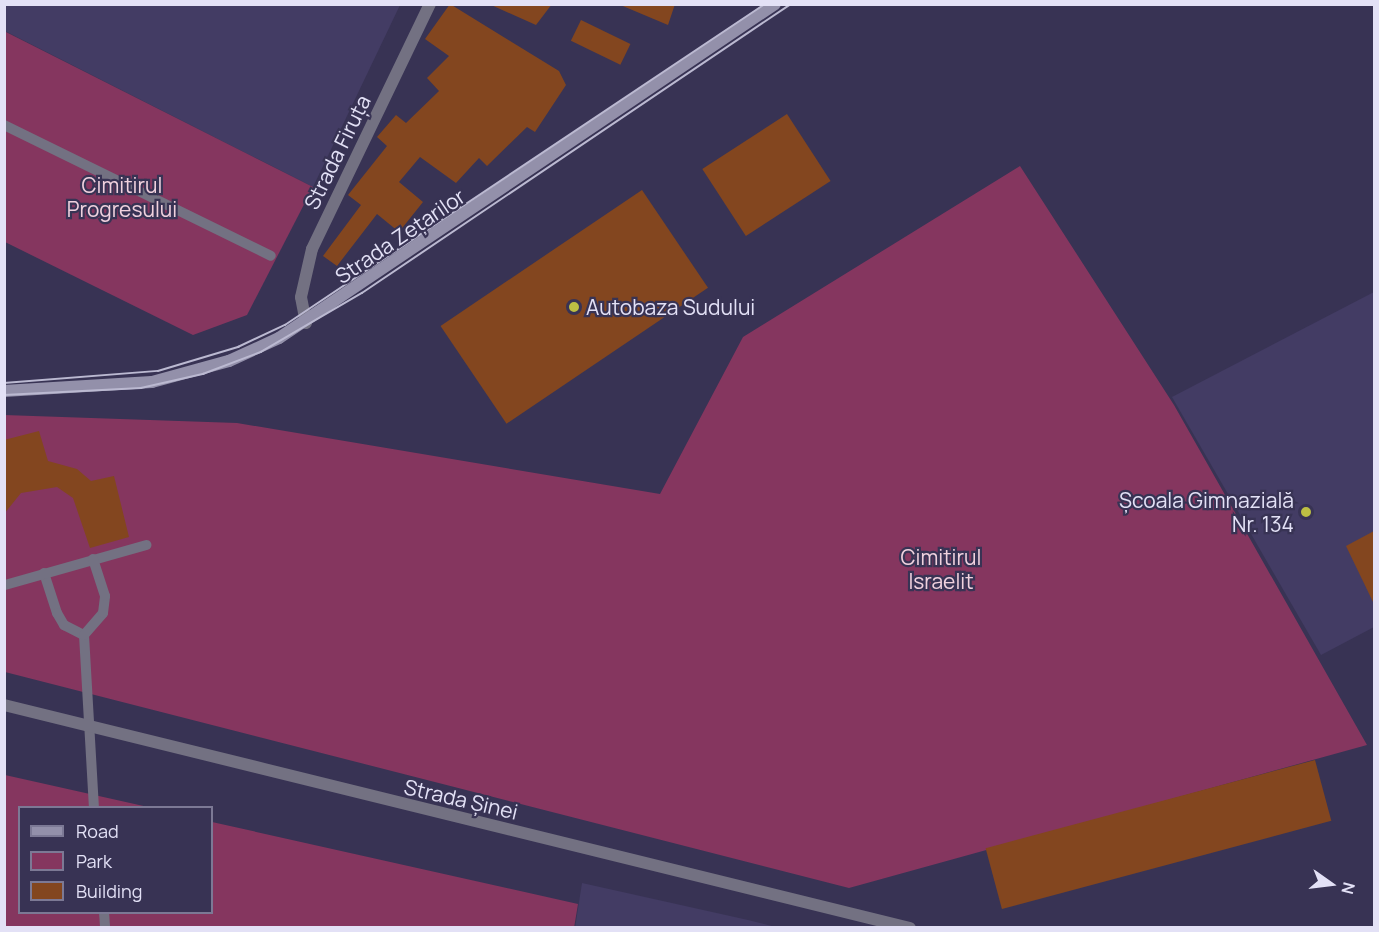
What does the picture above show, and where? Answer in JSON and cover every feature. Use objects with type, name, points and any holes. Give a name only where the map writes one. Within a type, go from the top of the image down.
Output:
[{"type":"main road","name":"Strada Zețarilor","points":[[4,391],[107,387],[177,377],[229,361],[306,322],[775,4]]},
{"type":"street","name":"Strada Firuța","points":[[306,322],[301,297],[312,249],[430,4]]},
{"type":"street","name":"Strada Șinei","points":[[4,705],[910,927]]},
{"type":"lane","points":[[4,124],[271,256]]},
{"type":"lane","points":[[5,585],[146,545]]},
{"type":"lane","points":[[93,559],[105,596],[103,613],[84,635],[94,806]]},
{"type":"lane","points":[[44,573],[57,614],[64,625],[84,635]]},
{"type":"shaded area","points":[[4,5],[400,5],[313,187],[5,31]]},
{"type":"shaded area","name":"Școala Gimnazială Nr. 134","points":[[1374,292],[1374,627],[1321,655],[1172,397]]},
{"type":"shaded area","points":[[582,883],[748,920],[776,927],[575,928]]},
{"type":"green space","name":"Cimitirul Progresului","points":[[4,31],[313,187],[247,315],[193,335],[5,242]]},
{"type":"green space","name":"Cimitirul Israelit","points":[[1020,166],[1174,405],[1367,745],[849,888],[5,672],[4,415],[237,423],[660,494],[743,337]]},
{"type":"green space","points":[[5,775],[144,806],[18,806],[18,914],[213,914],[213,822],[578,904],[574,928],[5,928]]},
{"type":"building","points":[[450,4],[559,71],[566,85],[535,132],[527,127],[487,166],[479,158],[456,183],[420,157],[399,182],[423,202],[399,232],[377,214],[337,266],[323,256],[361,205],[348,195],[387,146],[377,137],[396,115],[406,123],[439,91],[427,78],[449,56],[425,39]]},
{"type":"building","points":[[489,4],[552,4],[536,25]]},
{"type":"building","points":[[618,4],[675,4],[668,25]]},
{"type":"building","points":[[581,20],[630,44],[620,65],[571,41]]},
{"type":"building","name":"Autobaza Sudului","points":[[787,114],[831,181],[746,236],[702,169]]},
{"type":"building","name":"Autobaza Sudului","points":[[642,190],[708,288],[507,424],[441,326]]},
{"type":"building","points":[[39,431],[48,461],[77,469],[91,481],[114,476],[129,537],[90,548],[73,498],[57,487],[21,493],[4,514],[4,440]]},
{"type":"building","points":[[1374,531],[1374,604],[1346,546]]},
{"type":"building","points":[[1315,760],[1331,821],[1002,909],[986,848]]},
{"type":"tram line","points":[[4,383],[158,371],[238,347],[285,325],[765,4]]},
{"type":"tram line","points":[[4,395],[141,388],[203,374],[261,352],[362,293],[791,4]]},
{"type":"place","name":"Autobaza Sudului","points":[[574,307]]},
{"type":"place","name":"Școala Gimnazială Nr. 134","points":[[1306,512]]}]
